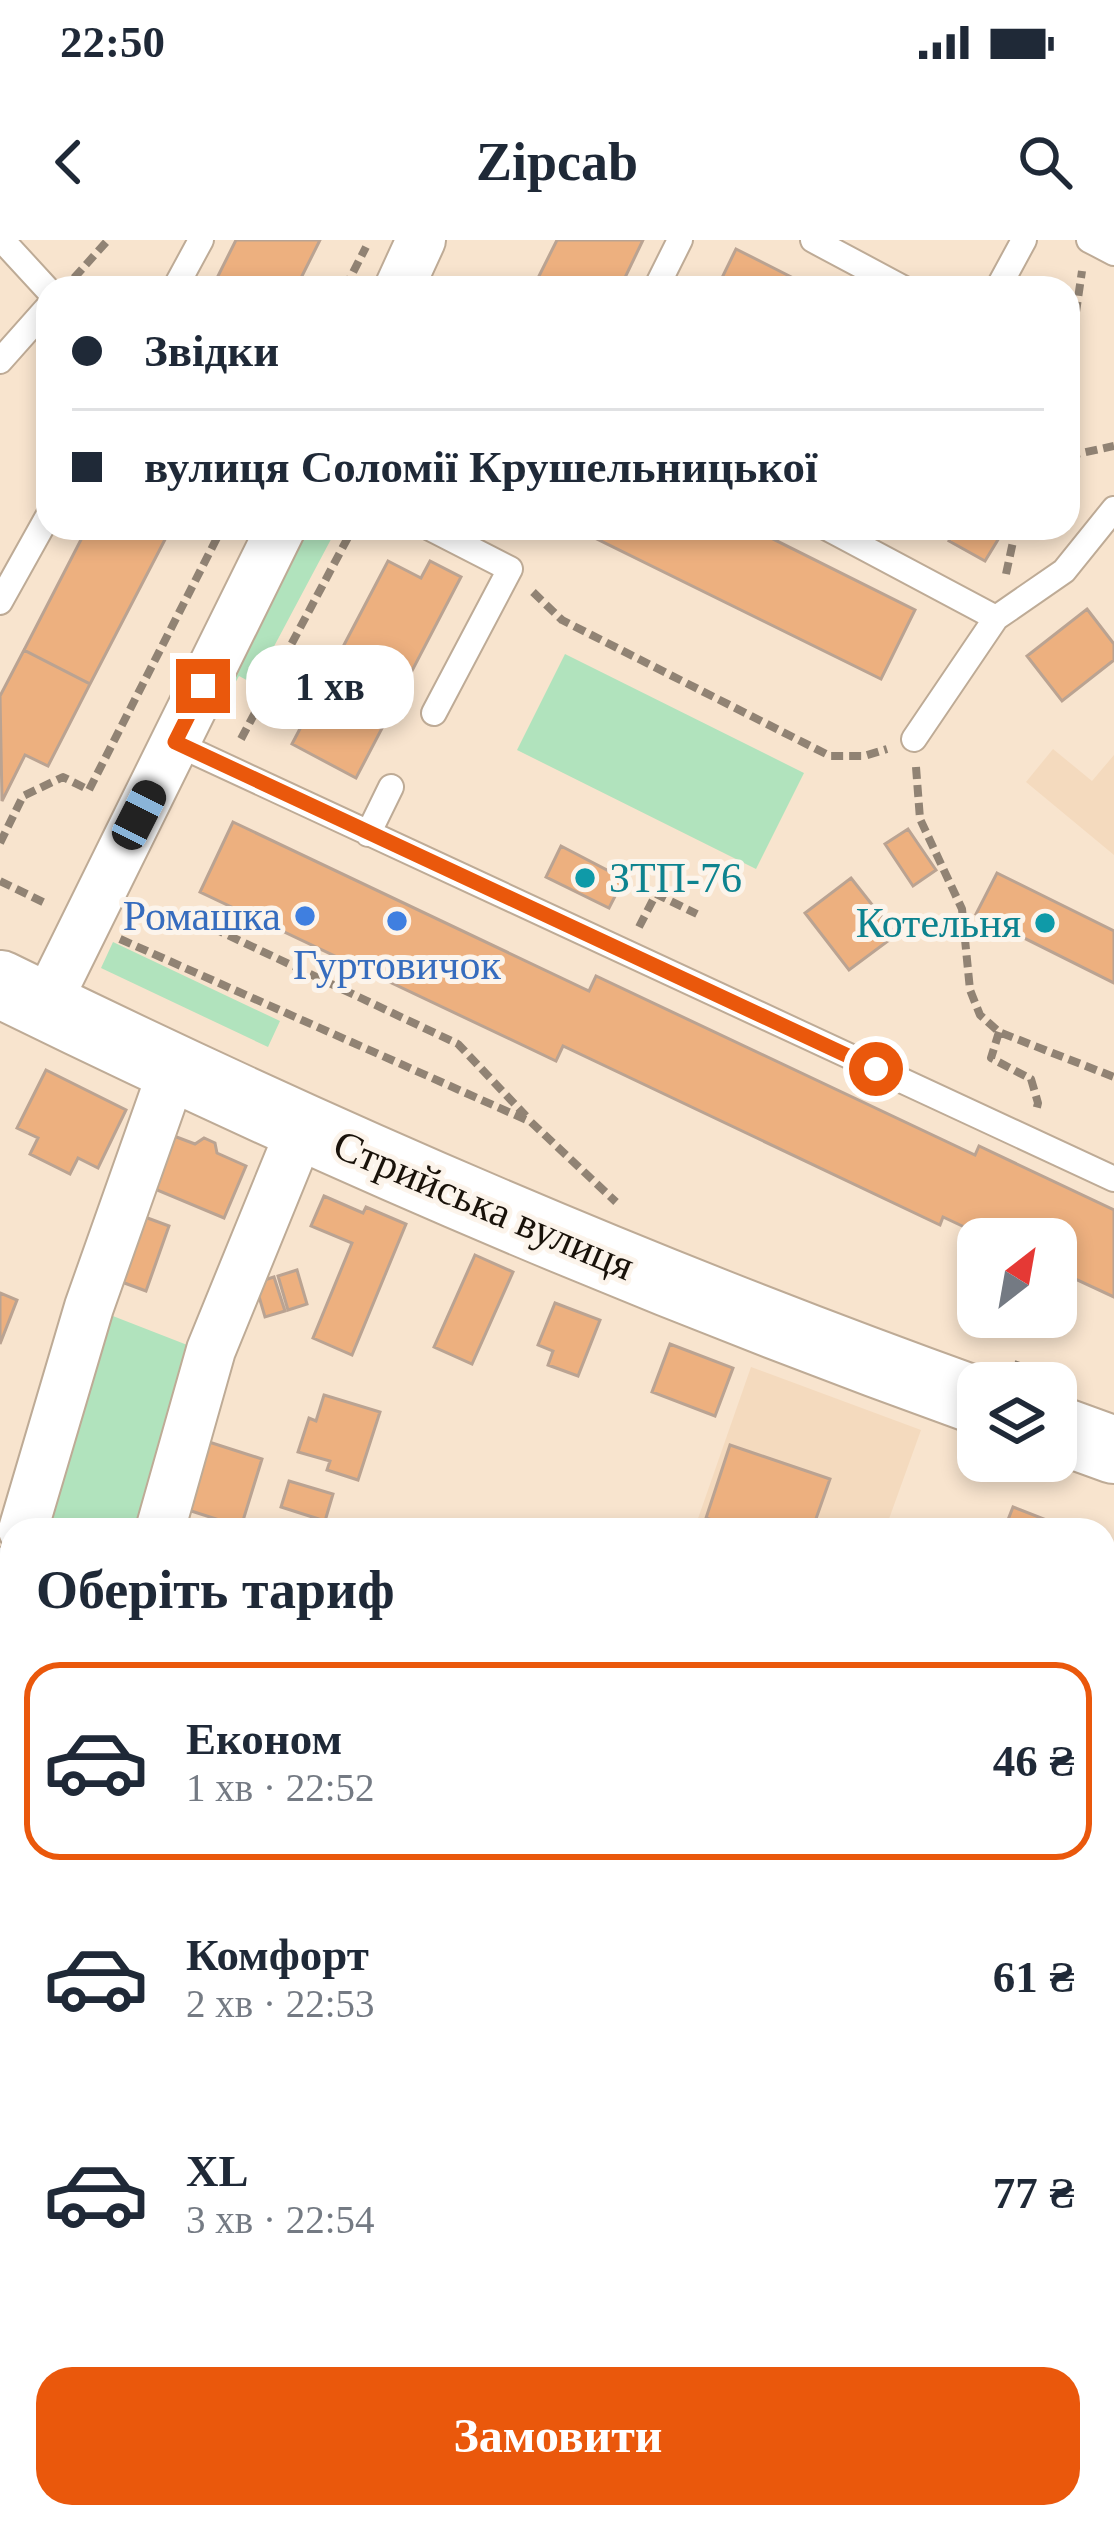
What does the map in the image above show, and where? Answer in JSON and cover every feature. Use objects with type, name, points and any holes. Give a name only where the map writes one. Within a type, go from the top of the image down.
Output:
[{"type":"main road","name":"Стрийська вулиця","points":[[15,1001],[175,1067],[556,1240],[957,1393]]},
{"type":"main road","points":[[1077,1437],[1114,1450]]},
{"type":"street","points":[[404,276],[421,240]]},
{"type":"street","points":[[15,1001],[85,923],[275,540]]},
{"type":"street","points":[[26,1518],[88,1307],[175,1067]]},
{"type":"street","points":[[163,1518],[211,1349],[302,1127]]},
{"type":"lane","points":[[2,240],[36,277]]},
{"type":"lane","points":[[182,276],[201,240]]},
{"type":"lane","points":[[662,276],[680,240]]},
{"type":"lane","points":[[813,240],[880,276]]},
{"type":"lane","points":[[1004,276],[1024,240]]},
{"type":"lane","points":[[1086,251],[1114,253]]},
{"type":"lane","points":[[0,361],[36,320]]},
{"type":"lane","points":[[914,739],[996,618],[1064,571],[1114,509]]},
{"type":"lane","points":[[0,602],[36,538]]},
{"type":"lane","points":[[434,713],[510,569],[453,540]]},
{"type":"lane","points":[[850,540],[996,618]]},
{"type":"lane","points":[[175,742],[1114,1179]]},
{"type":"lane","points":[[368,834],[391,787]]},
{"type":"path","points":[[75,276],[108,240]]},
{"type":"path","points":[[351,276],[369,240]]},
{"type":"path","points":[[1080,290],[1086,251]]},
{"type":"path","points":[[1080,453],[1114,446]]},
{"type":"path","points":[[0,843],[23,796],[63,777],[89,790],[216,540]]},
{"type":"path","points":[[226,767],[347,540]]},
{"type":"path","points":[[510,569],[562,620],[830,756],[864,757],[914,739],[920,819],[962,909],[980,1015],[999,1032],[1114,1077]]},
{"type":"path","points":[[0,881],[531,1122]]},
{"type":"path","points":[[656,894],[697,914]]},
{"type":"path","points":[[196,920],[458,1044],[621,1207]]},
{"type":"path","points":[[999,1032],[991,1058],[1031,1079]]},
{"type":"shaded area","points":[[1053,749],[1092,781],[1114,755],[1114,855],[1026,782]]},
{"type":"shaded area","points":[[751,1367],[921,1430],[889,1518],[698,1518]]},
{"type":"green space","points":[[296,540],[331,540],[254,684],[239,676],[228,696],[222,691]]},
{"type":"green space","points":[[565,654],[804,773],[756,869],[517,750]]},
{"type":"green space","points":[[113,942],[280,1021],[268,1047],[101,968]]},
{"type":"green space","points":[[100,1311],[195,1348],[148,1518],[40,1518]]},
{"type":"building","points":[[236,240],[320,240],[302,276],[218,276]]},
{"type":"building","points":[[557,240],[643,240],[626,276],[539,276]]},
{"type":"building","points":[[736,249],[789,276],[723,276]]},
{"type":"building","points":[[81,540],[165,540],[90,684],[24,650]]},
{"type":"building","points":[[599,540],[775,540],[915,610],[881,679]]},
{"type":"building","points":[[950,540],[998,540],[985,561]]},
{"type":"building","points":[[388,561],[421,578],[430,561],[461,577],[356,778],[292,744]]},
{"type":"building","points":[[1087,609],[1114,644],[1114,660],[1062,701],[1027,656]]},
{"type":"building","points":[[24,650],[90,684],[48,766],[25,755],[2,801],[0,696]]},
{"type":"building","points":[[233,822],[589,991],[596,976],[975,1155],[979,1146],[1114,1210],[1114,1297],[1077,1280],[1077,1218],[957,1218],[957,1224],[943,1217],[940,1225],[563,1046],[556,1061],[200,892]]},
{"type":"building","points":[[908,829],[936,870],[913,886],[885,844]]},
{"type":"building","name":"ЗТП-76","points":[[561,846],[624,879],[609,908],[546,877]]},
{"type":"building","name":"Котельня","points":[[997,873],[1114,931],[1114,983],[976,914]]},
{"type":"building","points":[[851,878],[896,935],[849,970],[805,913]]},
{"type":"building","points":[[46,1070],[126,1110],[98,1168],[78,1158],[70,1174],[30,1154],[38,1138],[17,1128]]},
{"type":"building","points":[[166,1133],[195,1144],[204,1138],[215,1143],[217,1153],[246,1166],[224,1218],[145,1185]]},
{"type":"building","points":[[324,1196],[406,1224],[352,1355],[313,1338],[352,1243],[311,1226]]},
{"type":"building","points":[[134,1213],[169,1226],[146,1291],[111,1278]]},
{"type":"building","points":[[475,1255],[513,1272],[472,1364],[434,1347]]},
{"type":"building","points":[[297,1270],[307,1304],[288,1310],[278,1276]]},
{"type":"building","points":[[274,1277],[285,1311],[265,1317],[255,1283]]},
{"type":"building","points":[[0,1293],[17,1300],[0,1344]]},
{"type":"building","points":[[555,1303],[600,1320],[578,1376],[548,1365],[553,1351],[538,1345]]},
{"type":"building","points":[[670,1344],[733,1368],[715,1416],[652,1392]]},
{"type":"building","points":[[324,1395],[380,1412],[358,1480],[327,1470],[330,1461],[298,1452],[309,1418],[316,1421]]},
{"type":"building","points":[[209,1442],[262,1459],[244,1518],[213,1518],[188,1510]]},
{"type":"building","points":[[730,1445],[830,1479],[816,1518],[706,1518]]},
{"type":"building","points":[[289,1481],[333,1494],[326,1518],[281,1507]]},
{"type":"building","points":[[1013,1507],[1041,1518],[1009,1518]]},
{"type":"place","name":"ЗТП-76","points":[[585,878]]},
{"type":"place","name":"Ромашка","points":[[305,916]]},
{"type":"place","name":"Гуртовичок","points":[[397,921]]},
{"type":"place","name":"Котельня","points":[[1045,923]]},
{"type":"route","points":[[203,686],[175,742],[876,1069]]}]
